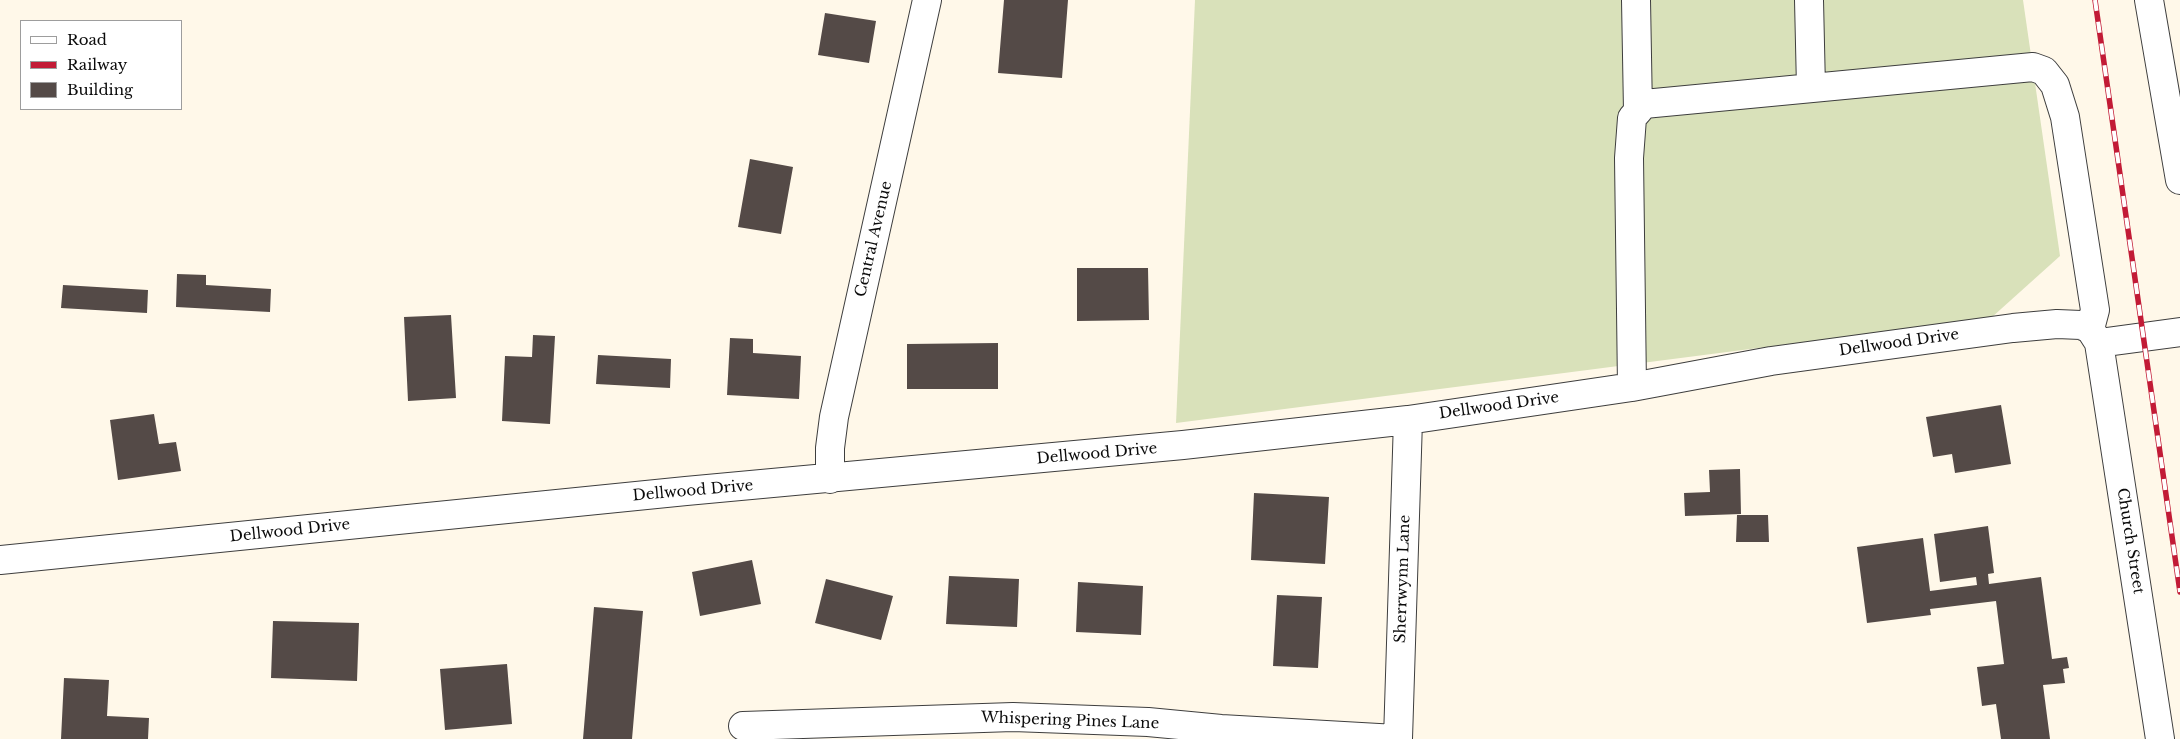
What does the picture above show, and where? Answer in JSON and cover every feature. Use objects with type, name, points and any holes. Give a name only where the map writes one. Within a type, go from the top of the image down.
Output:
[{"type":"street","name":"Central Avenue","points":[[830,479],[830,448],[834,417],[927,0]]},
{"type":"street","points":[[1632,387],[1629,158],[1632,118],[1638,111],[1636,0]]},
{"type":"street","points":[[1809,0],[1811,88]]},
{"type":"street","points":[[2150,0],[2180,180]]},
{"type":"street","name":"Church Street","points":[[1638,111],[1644,104],[2033,67],[2044,71],[2055,86],[2065,117],[2095,310],[2095,336],[2160,739]]},
{"type":"street","name":"Dellwood Drive","points":[[0,560],[686,492],[1183,446],[1408,420],[1632,387],[1771,361],[2013,328],[2081,324],[2095,336],[2180,332]]},
{"type":"street","name":"Sherrwynn Lane","points":[[1397,739],[1408,420]]},
{"type":"street","name":"Whispering Pines Lane","points":[[743,726],[1013,717],[1148,722],[1221,729],[1397,739]]},
{"type":"green space","points":[[1195,0],[2023,0],[2060,256],[1991,318],[1176,423]]},
{"type":"building","points":[[1004,0],[1068,0],[1062,78],[998,73]]},
{"type":"building","points":[[825,13],[876,21],[869,63],[818,55]]},
{"type":"building","points":[[750,159],[793,167],[781,234],[738,227]]},
{"type":"building","points":[[1077,268],[1148,268],[1149,320],[1077,321]]},
{"type":"building","points":[[177,274],[206,275],[206,285],[271,289],[270,312],[176,307]]},
{"type":"building","points":[[63,285],[148,290],[147,313],[61,308]]},
{"type":"building","points":[[451,315],[456,398],[408,401],[404,317]]},
{"type":"building","points":[[533,335],[555,336],[550,424],[502,421],[505,356],[532,357]]},
{"type":"building","points":[[730,338],[753,339],[753,353],[801,356],[799,399],[727,395]]},
{"type":"building","points":[[998,343],[998,389],[907,389],[907,344]]},
{"type":"building","points":[[598,355],[671,359],[670,388],[596,384]]},
{"type":"building","points":[[2001,405],[2011,464],[1955,473],[1952,454],[1933,457],[1926,417]]},
{"type":"building","points":[[154,414],[159,444],[176,442],[181,471],[118,480],[110,420]]},
{"type":"building","points":[[1740,469],[1741,514],[1685,516],[1684,493],[1710,492],[1709,470]]},
{"type":"building","points":[[1254,493],[1329,497],[1325,564],[1251,560]]},
{"type":"building","points":[[1737,515],[1768,515],[1769,542],[1736,542]]},
{"type":"building","points":[[1988,526],[1994,573],[1988,574],[1989,584],[2041,577],[2052,659],[2067,657],[2069,668],[2063,669],[2065,683],[2043,685],[2050,739],[2001,739],[1996,704],[1982,706],[1977,667],[2004,664],[1996,601],[1930,609],[1931,615],[1867,623],[1857,547],[1923,538],[1930,591],[1977,585],[1976,577],[1940,582],[1934,534]]},
{"type":"building","points":[[752,560],[761,604],[700,616],[692,572]]},
{"type":"building","points":[[949,576],[1019,579],[1017,627],[946,624]]},
{"type":"building","points":[[826,579],[893,596],[881,640],[815,623]]},
{"type":"building","points":[[1078,582],[1143,586],[1141,635],[1076,632]]},
{"type":"building","points":[[1277,595],[1322,597],[1318,668],[1273,666]]},
{"type":"building","points":[[594,607],[643,611],[632,739],[583,739]]},
{"type":"building","points":[[273,621],[359,623],[357,681],[271,678]]},
{"type":"building","points":[[507,664],[512,724],[445,730],[440,669]]},
{"type":"building","points":[[64,678],[109,680],[107,716],[149,718],[148,739],[61,739]]},
{"type":"railway","points":[[2095,0],[2180,592]]}]
